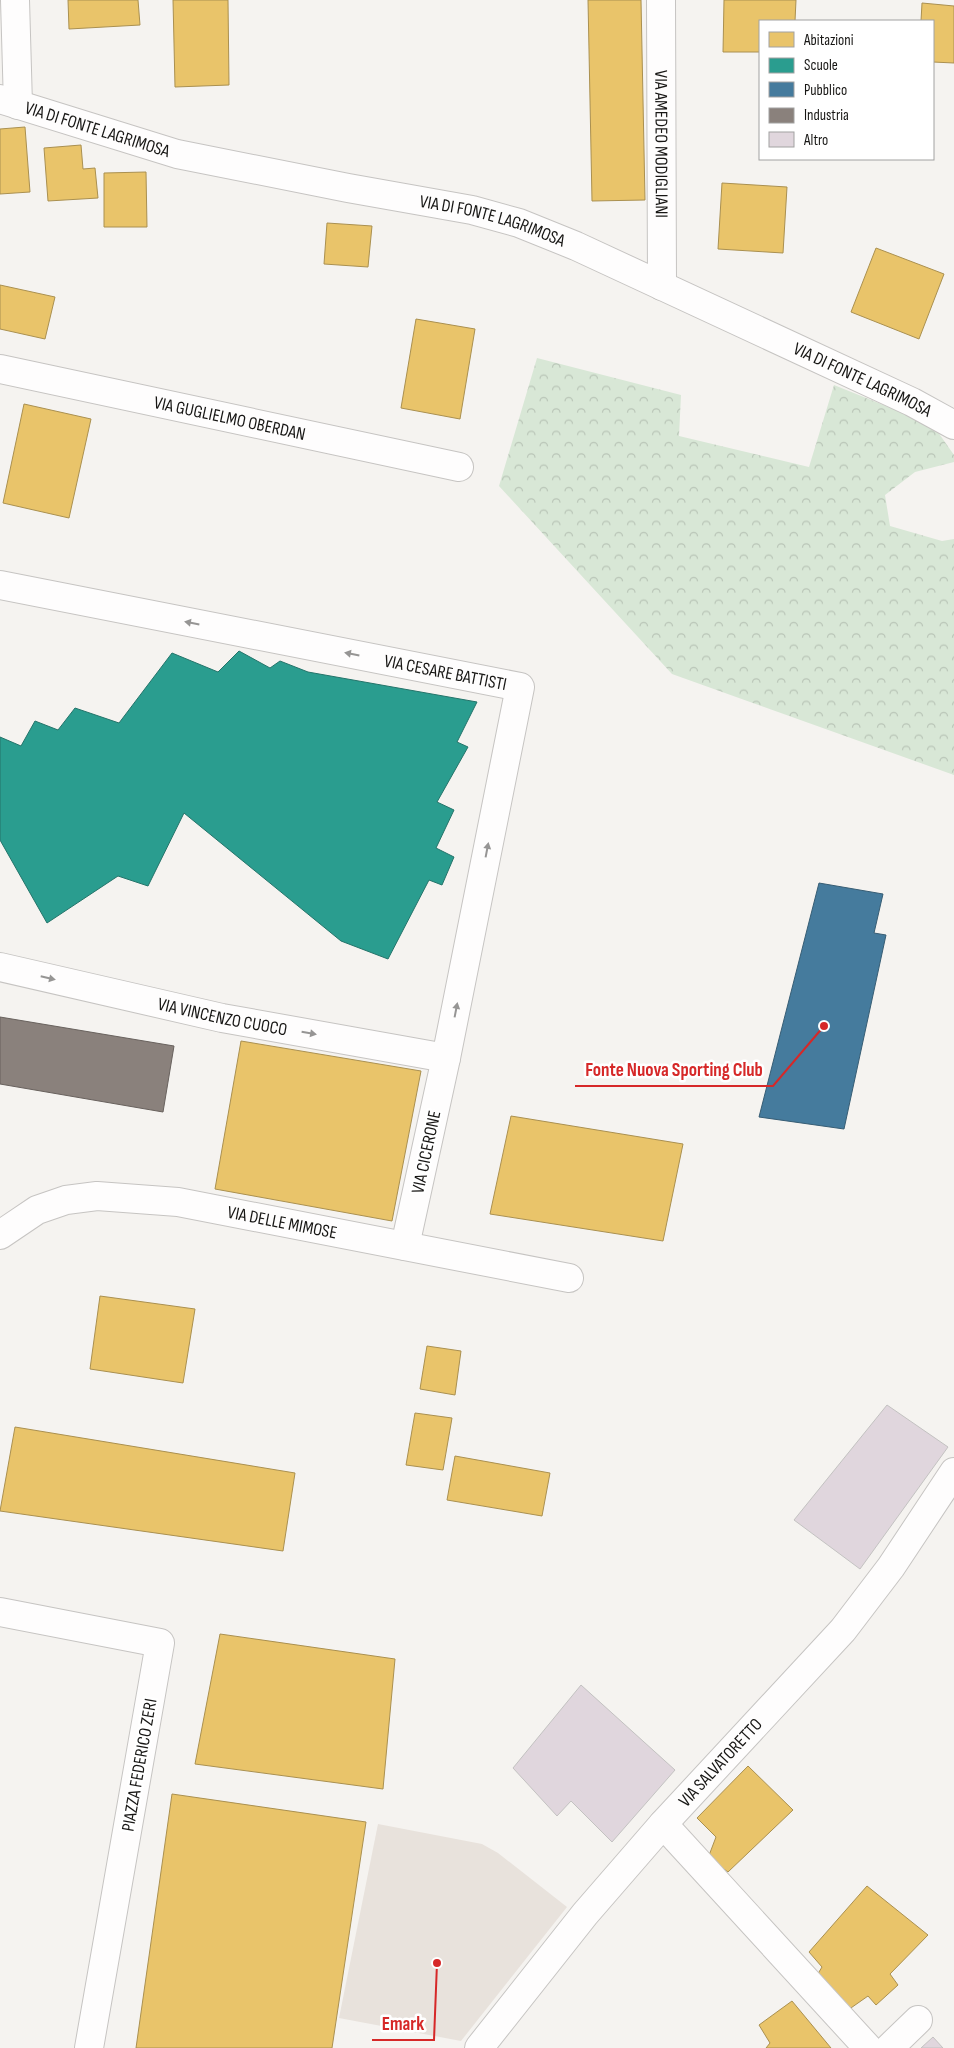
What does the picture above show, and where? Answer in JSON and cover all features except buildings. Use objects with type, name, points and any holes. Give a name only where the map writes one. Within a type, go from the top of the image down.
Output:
[{"type":"street","points":[[9,102],[15,0]]},
{"type":"street","name":"VIA AMEDEO MODIGLIANI","points":[[661,0],[662,286]]},
{"type":"street","name":"VIA DI FONTE LAGRIMOSA","points":[[9,102],[137,143],[210,162],[472,210],[555,236],[912,402],[954,425]]},
{"type":"street","name":"VIA GUGLIELMO OBERDAN","points":[[0,369],[459,467]]},
{"type":"street","name":"VIA CESARE BATTISTI","points":[[0,585],[520,687],[446,1058]]},
{"type":"street","name":"VIA VINCENZO CUOCO","points":[[0,967],[222,1018],[446,1058]]},
{"type":"street","name":"VIA CICERONE","points":[[405,1246],[446,1058]]},
{"type":"street","name":"VIA DELLE MIMOSE","points":[[0,1235],[37,1210],[66,1200],[97,1196],[178,1202],[570,1278]]},
{"type":"street","name":"VIA SALVATORETTO","points":[[482,2047],[585,1914],[663,1824],[843,1630],[891,1567],[954,1472]]},
{"type":"street","name":"PIAZZA FEDERICO ZERI","points":[[0,1612],[160,1643],[89,2048]]},
{"type":"street","points":[[663,1824],[868,2048]]},
{"type":"street","points":[[889,2048],[918,2020]]},
{"type":"shaded area","points":[[378,1824],[482,1844],[498,1853],[567,1907],[461,2041],[339,2018]]},
{"type":"green space","points":[[537,358],[681,395],[679,436],[809,467],[834,385],[933,425],[954,455],[954,462],[915,472],[885,495],[890,526],[942,541],[954,539],[954,775],[672,674],[499,486]]},
{"type":"place","name":"Fonte Nuova Sporting Club","points":[[824,1026]]},
{"type":"place","name":"Emark","points":[[437,1963]]}]
